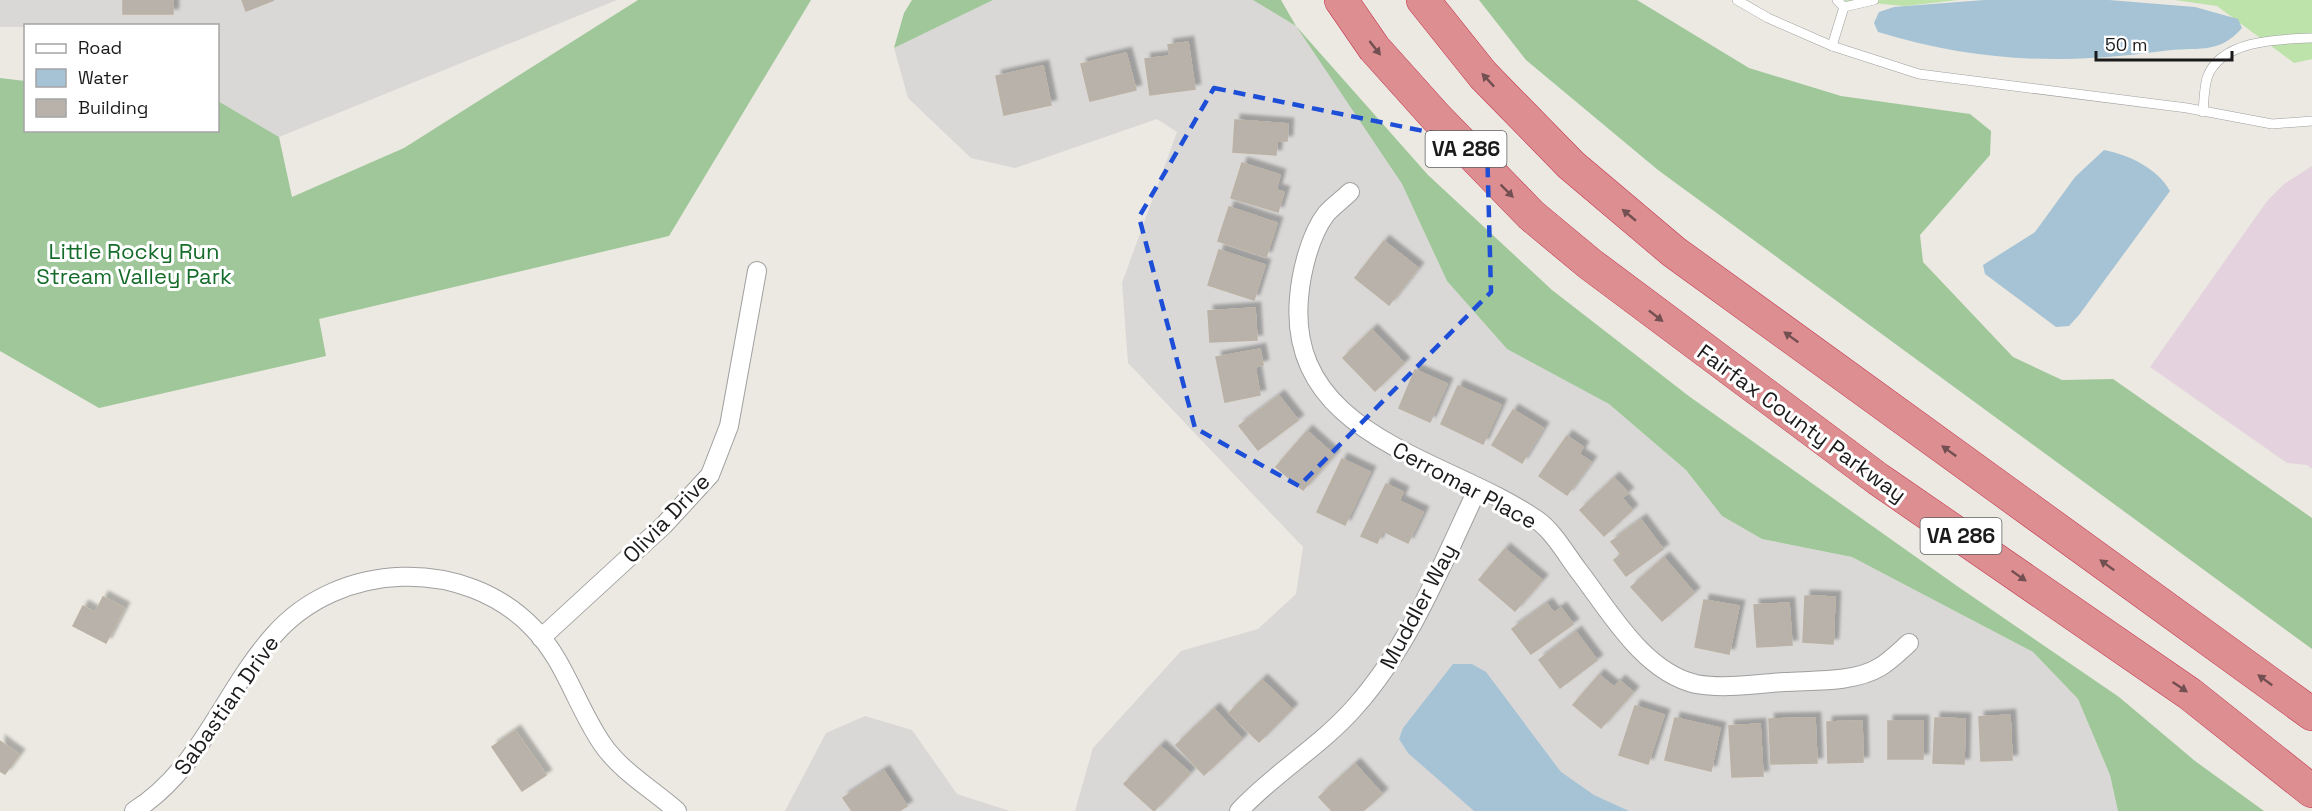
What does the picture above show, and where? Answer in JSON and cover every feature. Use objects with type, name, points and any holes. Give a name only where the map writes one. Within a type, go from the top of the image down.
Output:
[{"type":"highway","name":"Fairfax County Parkway","points":[[1341,0],[1374,48],[1435,116],[1531,215],[1590,264],[1878,479],[2190,694],[2312,791]]},
{"type":"highway","name":"VA 286","points":[[1423,0],[1482,75],[1571,165],[1674,252],[2312,714]]},
{"type":"street","name":"Cerromar Place","points":[[1350,192],[1326,214],[1315,237],[1300,281],[1298,314],[1303,348],[1318,385],[1347,417],[1379,439],[1478,488],[1538,521],[1647,659],[1672,676],[1697,684],[1723,686],[1845,678],[1880,668],[1909,643]]},
{"type":"street","name":"Olivia Drive","points":[[542,638],[664,525],[710,475],[721,452],[729,426],[758,271]]},
{"type":"street","name":"Muddler Way","points":[[1239,811],[1353,709],[1391,664],[1478,488]]},
{"type":"street","name":"Sabastian Drive","points":[[134,811],[166,786],[193,756],[272,637],[301,610],[338,589],[363,581],[388,577],[441,580],[482,593],[532,627],[542,638],[603,746],[629,774],[677,811]]},
{"type":"lane","points":[[1737,0],[1767,18],[1832,46],[1919,74],[2203,112],[2272,124],[2312,121]]},
{"type":"lane","points":[[1832,46],[1840,3],[1874,0]]},
{"type":"lane","points":[[2203,112],[2207,77],[2216,63],[2227,55],[2264,42],[2312,38]]},
{"type":"highlighted area","points":[[1214,88],[1487,144],[1491,292],[1299,486],[1195,428],[1139,217]]},
{"type":"shaded area","points":[[0,0],[617,0],[279,137],[219,102],[219,24],[24,24],[24,27],[0,27]]},
{"type":"shaded area","points":[[993,0],[1253,0],[1296,26],[1402,184],[1447,281],[1507,349],[1609,404],[1686,470],[1722,516],[1762,539],[1852,557],[2033,652],[2078,699],[2110,775],[2118,811],[1075,811],[1093,748],[1181,651],[1258,629],[1296,594],[1303,547],[1128,363],[1122,283],[1177,132],[1157,119],[1015,168],[971,158],[908,98],[894,48]]},
{"type":"shaded area","points":[[2312,166],[2312,469],[2307,465],[2287,463],[2150,367],[2267,201],[2284,184]]},
{"type":"shaded area","points":[[865,716],[912,730],[957,794],[1010,811],[785,811],[826,733]]},
{"type":"green space","name":"Little Rocky Run Stream Valley Park","points":[[638,0],[811,0],[669,236],[319,319],[326,356],[99,408],[0,351],[0,78],[24,81],[24,132],[219,132],[219,102],[279,137],[292,197],[404,148]]},
{"type":"green space","points":[[912,0],[993,0],[894,48],[904,13]]},
{"type":"green space","points":[[1253,0],[1281,0],[1296,26]]},
{"type":"green space","points":[[1479,0],[1637,0],[1749,68],[1841,96],[1970,114],[1991,131],[1990,155],[1920,235],[1923,262],[2013,357],[2062,380],[2113,379],[2312,518],[2312,649],[1658,170],[1526,60]]},
{"type":"green space","points":[[1838,0],[1958,0],[1905,6]]},
{"type":"green space","points":[[2175,0],[2312,0],[2312,59],[2294,63],[2217,6]]},
{"type":"green space","points":[[1296,26],[1428,175],[1552,290],[1690,397],[1957,586],[2119,697],[2195,761],[2264,811],[2118,811],[2110,775],[2078,699],[2033,652],[1852,557],[1762,539],[1722,516],[1686,470],[1609,404],[1507,349],[1447,281],[1402,184]]},
{"type":"water","points":[[1984,0],[2109,0],[2195,7],[2238,19],[2242,28],[2224,43],[2206,48],[2054,59],[2019,58],[1950,50],[1878,32],[1874,23],[1879,12],[1894,7]]},
{"type":"water","points":[[2104,150],[2123,155],[2142,164],[2158,176],[2170,191],[2079,315],[2069,326],[2056,327],[1985,274],[1983,265],[2035,232],[2075,177]]},
{"type":"water","points":[[1453,664],[1472,664],[1486,672],[1561,772],[1594,795],[1629,811],[1474,811],[1408,753],[1399,739],[1403,728]]},
{"type":"building","points":[[123,0],[173,0],[173,14],[123,14]]},
{"type":"building","points":[[242,0],[274,0],[246,11]]},
{"type":"building","points":[[1188,42],[1195,89],[1150,95],[1145,59],[1170,56],[1168,45]]},
{"type":"building","points":[[1126,53],[1136,90],[1090,101],[1081,64]]},
{"type":"building","points":[[1043,66],[1051,105],[1004,115],[996,76]]},
{"type":"building","points":[[1235,120],[1288,124],[1287,141],[1277,141],[1276,155],[1233,152]]},
{"type":"building","points":[[1242,163],[1280,175],[1276,190],[1284,192],[1278,212],[1231,198]]},
{"type":"building","points":[[1229,207],[1277,223],[1266,257],[1218,241]]},
{"type":"building","points":[[1384,241],[1418,268],[1389,305],[1355,278]]},
{"type":"building","points":[[1219,250],[1265,265],[1254,300],[1208,285]]},
{"type":"building","points":[[1255,308],[1257,340],[1210,342],[1208,311]]},
{"type":"building","points":[[1372,330],[1404,363],[1375,391],[1343,358]]},
{"type":"building","points":[[1260,349],[1263,365],[1255,367],[1260,395],[1225,402],[1216,357]]},
{"type":"building","points":[[1415,370],[1447,384],[1430,422],[1399,408]]},
{"type":"building","points":[[1458,386],[1501,405],[1483,444],[1441,424]]},
{"type":"building","points":[[1279,396],[1298,420],[1258,450],[1239,426]]},
{"type":"building","points":[[1513,410],[1543,428],[1522,463],[1492,445]]},
{"type":"building","points":[[1307,431],[1334,455],[1303,490],[1276,467]]},
{"type":"building","points":[[1567,436],[1583,447],[1579,454],[1591,462],[1567,495],[1539,476]]},
{"type":"building","points":[[1342,459],[1370,472],[1345,525],[1317,512]]},
{"type":"building","points":[[1614,478],[1628,493],[1622,498],[1632,510],[1604,536],[1580,510]]},
{"type":"building","points":[[1386,484],[1403,492],[1399,501],[1423,512],[1408,543],[1383,531],[1377,543],[1361,536]]},
{"type":"building","points":[[1641,520],[1663,549],[1626,576],[1614,560],[1621,554],[1611,542]]},
{"type":"building","points":[[1505,549],[1542,580],[1515,611],[1479,580]]},
{"type":"building","points":[[1664,558],[1694,593],[1662,621],[1631,587]]},
{"type":"building","points":[[1805,596],[1835,597],[1833,644],[1803,642]]},
{"type":"building","points":[[103,597],[124,608],[106,643],[73,626],[83,606],[95,613]]},
{"type":"building","points":[[1704,600],[1739,606],[1729,654],[1695,647]]},
{"type":"building","points":[[1789,603],[1792,645],[1757,647],[1754,605]]},
{"type":"building","points":[[1547,604],[1554,613],[1561,608],[1573,624],[1531,654],[1512,629]]},
{"type":"building","points":[[1576,632],[1597,660],[1560,688],[1539,660]]},
{"type":"building","points":[[1599,675],[1614,687],[1620,681],[1633,692],[1601,728],[1573,705]]},
{"type":"building","points":[[1262,680],[1292,709],[1259,742],[1229,713]]},
{"type":"building","points":[[1635,706],[1664,715],[1648,764],[1619,755]]},
{"type":"building","points":[[1214,709],[1242,739],[1204,775],[1176,745]]},
{"type":"building","points":[[2010,715],[2012,760],[1981,761],[1979,717]]},
{"type":"building","points":[[1675,718],[1720,728],[1711,771],[1665,760]]},
{"type":"building","points":[[1815,718],[1817,763],[1771,764],[1769,719]]},
{"type":"building","points":[[1935,718],[1965,719],[1964,764],[1933,763]]},
{"type":"building","points":[[1862,721],[1863,762],[1828,763],[1827,722]]},
{"type":"building","points":[[1888,721],[1923,721],[1923,759],[1888,759]]},
{"type":"building","points":[[1760,724],[1763,776],[1732,777],[1729,726]]},
{"type":"building","points":[[515,731],[546,775],[522,791],[492,747]]},
{"type":"building","points":[[0,741],[19,755],[5,774],[0,771]]},
{"type":"building","points":[[1160,746],[1190,773],[1154,811],[1124,784]]},
{"type":"building","points":[[1355,764],[1382,794],[1363,811],[1332,811],[1319,797]]},
{"type":"building","points":[[884,771],[907,806],[899,811],[852,811],[843,798]]}]
